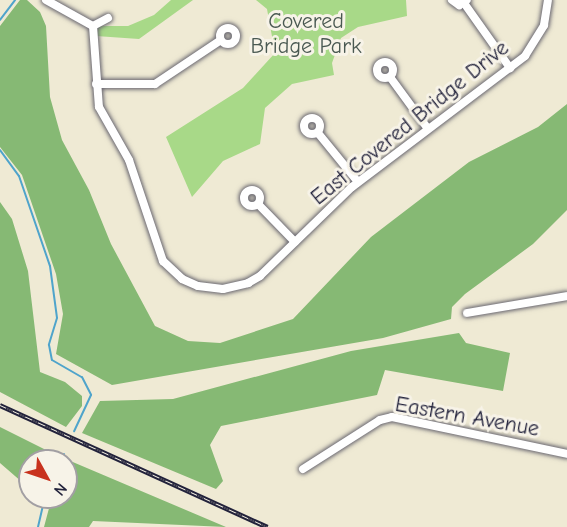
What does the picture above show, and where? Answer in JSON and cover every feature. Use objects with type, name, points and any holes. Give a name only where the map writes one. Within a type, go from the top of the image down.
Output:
[{"type":"street","points":[[46,0],[93,26],[108,18]]},
{"type":"street","points":[[452,0],[457,4],[466,1],[510,68]]},
{"type":"street","name":"East Covered Bridge Drive","points":[[93,26],[99,107],[129,160],[155,245],[174,274],[198,286],[236,288],[260,276],[358,182],[510,68],[536,41],[548,0]]},
{"type":"street","points":[[96,84],[155,84],[221,40]]},
{"type":"street","points":[[390,77],[428,129]]},
{"type":"street","points":[[318,133],[358,182]]},
{"type":"street","points":[[258,204],[295,242]]},
{"type":"street","points":[[467,313],[567,296]]},
{"type":"street","name":"Eastern Avenue","points":[[303,469],[380,420],[392,417],[567,454]]},
{"type":"green space","points":[[20,0],[27,0],[40,12],[46,26],[50,97],[62,140],[89,190],[111,244],[155,326],[188,341],[220,343],[293,319],[371,237],[469,162],[538,127],[567,104],[567,210],[533,244],[465,294],[452,307],[451,319],[383,338],[112,385],[56,354],[63,314],[56,274],[22,175],[0,147],[0,26]]},
{"type":"green space","name":"Covered Bridge Park","points":[[171,0],[193,0],[139,39],[96,36],[93,26],[128,26],[154,15]]},
{"type":"green space","name":"Covered Bridge Park","points":[[256,0],[406,0],[407,16],[358,27],[341,38],[332,63],[334,75],[292,84],[265,108],[260,144],[223,161],[192,197],[166,137],[243,88],[275,53],[267,9]]},
{"type":"green space","points":[[0,202],[12,219],[28,271],[40,372],[65,382],[82,396],[82,406],[66,427],[0,392]]},
{"type":"green space","points":[[459,333],[466,343],[510,353],[503,391],[385,370],[377,395],[221,426],[210,445],[223,481],[216,489],[82,433],[100,401],[173,399],[351,351]]},
{"type":"green space","points":[[0,427],[44,449],[18,449],[18,479],[0,463]]},
{"type":"green space","points":[[78,464],[226,527],[93,521],[89,527],[44,527],[49,509],[78,509]]},
{"type":"waterway","points":[[0,20],[15,0]]},
{"type":"waterway","points":[[0,150],[19,176],[50,266],[57,318],[49,345],[52,360],[82,377],[91,395],[74,431]]},
{"type":"waterway","points":[[38,527],[42,509]]},
{"type":"railway","points":[[0,405],[268,527]]}]
